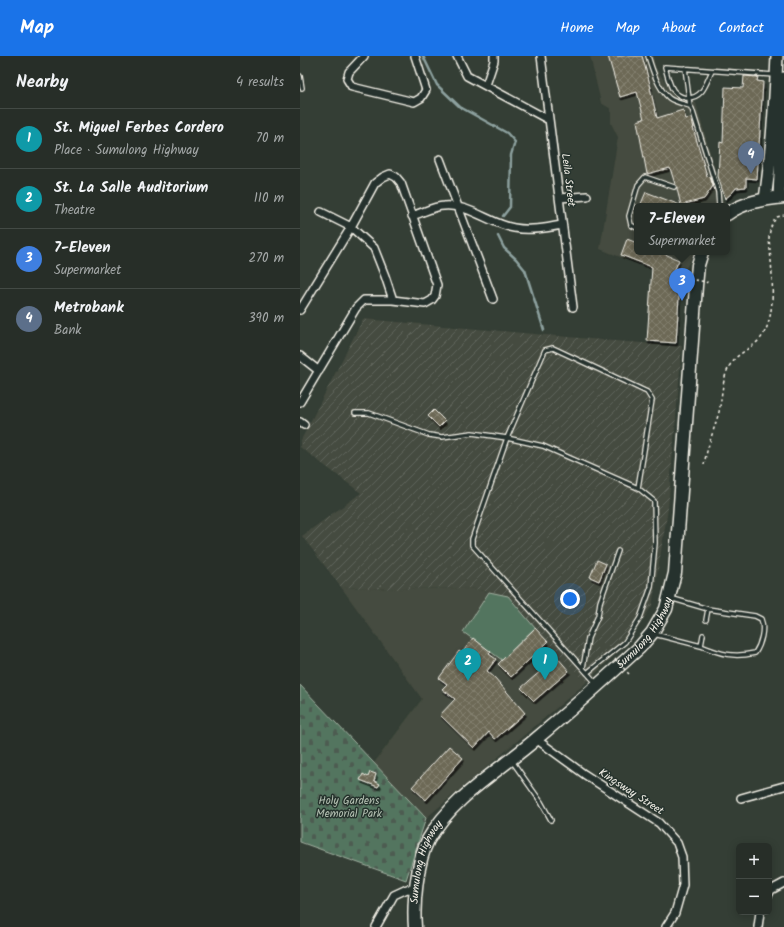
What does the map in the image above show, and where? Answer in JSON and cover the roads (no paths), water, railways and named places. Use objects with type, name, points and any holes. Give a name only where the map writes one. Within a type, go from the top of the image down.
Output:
[{"type":"main road","points":[[730,212],[739,207],[765,199],[781,197]]},
{"type":"main road","name":"Sumulong Highway","points":[[415,927],[416,890],[422,860],[427,842],[439,823],[461,800],[512,760],[639,648],[652,634],[666,609],[674,573],[699,255]]},
{"type":"street","points":[[364,56],[349,72],[347,79],[352,87],[414,102],[421,98],[426,90],[415,56]]},
{"type":"street","points":[[457,56],[467,76],[549,120]]},
{"type":"street","points":[[486,85],[494,61],[494,56]]},
{"type":"street","name":"Leila Street","points":[[541,56],[573,308]]},
{"type":"street","points":[[765,199],[781,134],[784,92],[777,56]]},
{"type":"street","points":[[780,77],[781,197]]},
{"type":"street","points":[[440,159],[493,299]]},
{"type":"street","points":[[300,310],[351,227],[375,183],[390,174],[396,177],[401,183],[437,285],[435,296],[432,300],[425,304],[393,300],[364,300],[356,308],[300,402]]},
{"type":"street","points":[[559,198],[587,196]]},
{"type":"street","points":[[412,216],[444,206],[458,207],[476,212],[491,220],[513,228],[532,230],[562,225]]},
{"type":"street","points":[[321,212],[351,227],[374,248],[393,300]]},
{"type":"street","points":[[300,356],[318,371]]},
{"type":"street","name":"Kingsway Street","points":[[536,739],[584,774],[659,823],[677,843],[682,857],[683,885],[674,913],[666,927]]},
{"type":"street","points":[[741,798],[784,786]]},
{"type":"street","points":[[772,889],[784,883]]},
{"type":"street","points":[[376,927],[394,895],[407,889],[416,890]]},
{"type":"street","points":[[758,927],[760,915]]},
{"type":"lane","points":[[648,56],[660,86],[670,98],[690,106]]},
{"type":"lane","points":[[712,71],[703,91],[698,96],[689,98],[681,97],[674,91],[665,67],[685,68],[780,77]]},
{"type":"lane","points":[[685,68],[690,106],[695,116],[718,192],[719,203]]},
{"type":"lane","points":[[300,76],[302,88]]},
{"type":"lane","points":[[634,226],[631,225],[630,216],[638,185],[645,178],[674,187]]},
{"type":"lane","points":[[598,685],[472,545],[472,539],[507,438],[545,350],[553,348],[647,392],[652,400],[638,488]]},
{"type":"lane","points":[[355,413],[369,413],[429,435],[442,437],[472,433],[507,438],[543,446],[638,488],[654,501],[656,543],[651,586],[640,618],[625,642],[587,673]]},
{"type":"lane","points":[[583,668],[588,638],[598,616],[600,602],[618,551]]},
{"type":"lane","points":[[652,634],[701,646],[727,655],[742,656],[755,652],[759,646],[763,624],[761,619],[755,616],[708,609],[668,598]]},
{"type":"lane","points":[[706,620],[708,609]]},
{"type":"lane","points":[[701,646],[703,636]]},
{"type":"lane","points":[[512,760],[541,802],[551,820]]},
{"type":"waterway","points":[[423,56],[437,85],[460,107],[507,133],[515,142],[511,155],[510,207],[503,216]]},
{"type":"waterway","points":[[498,236],[504,248],[525,270],[544,330]]},
{"type":"place","name":"Metrobank","points":[[751,174]]},
{"type":"place","name":"7-Eleven","points":[[682,301]]},
{"type":"place","name":"St. Miguel Ferbes Cordero","points":[[545,680]]},
{"type":"place","name":"St. La Salle Auditorium","points":[[468,681]]},
{"type":"park label","name":"Holy Gardens Memorial Park","points":[[349,807]]}]
